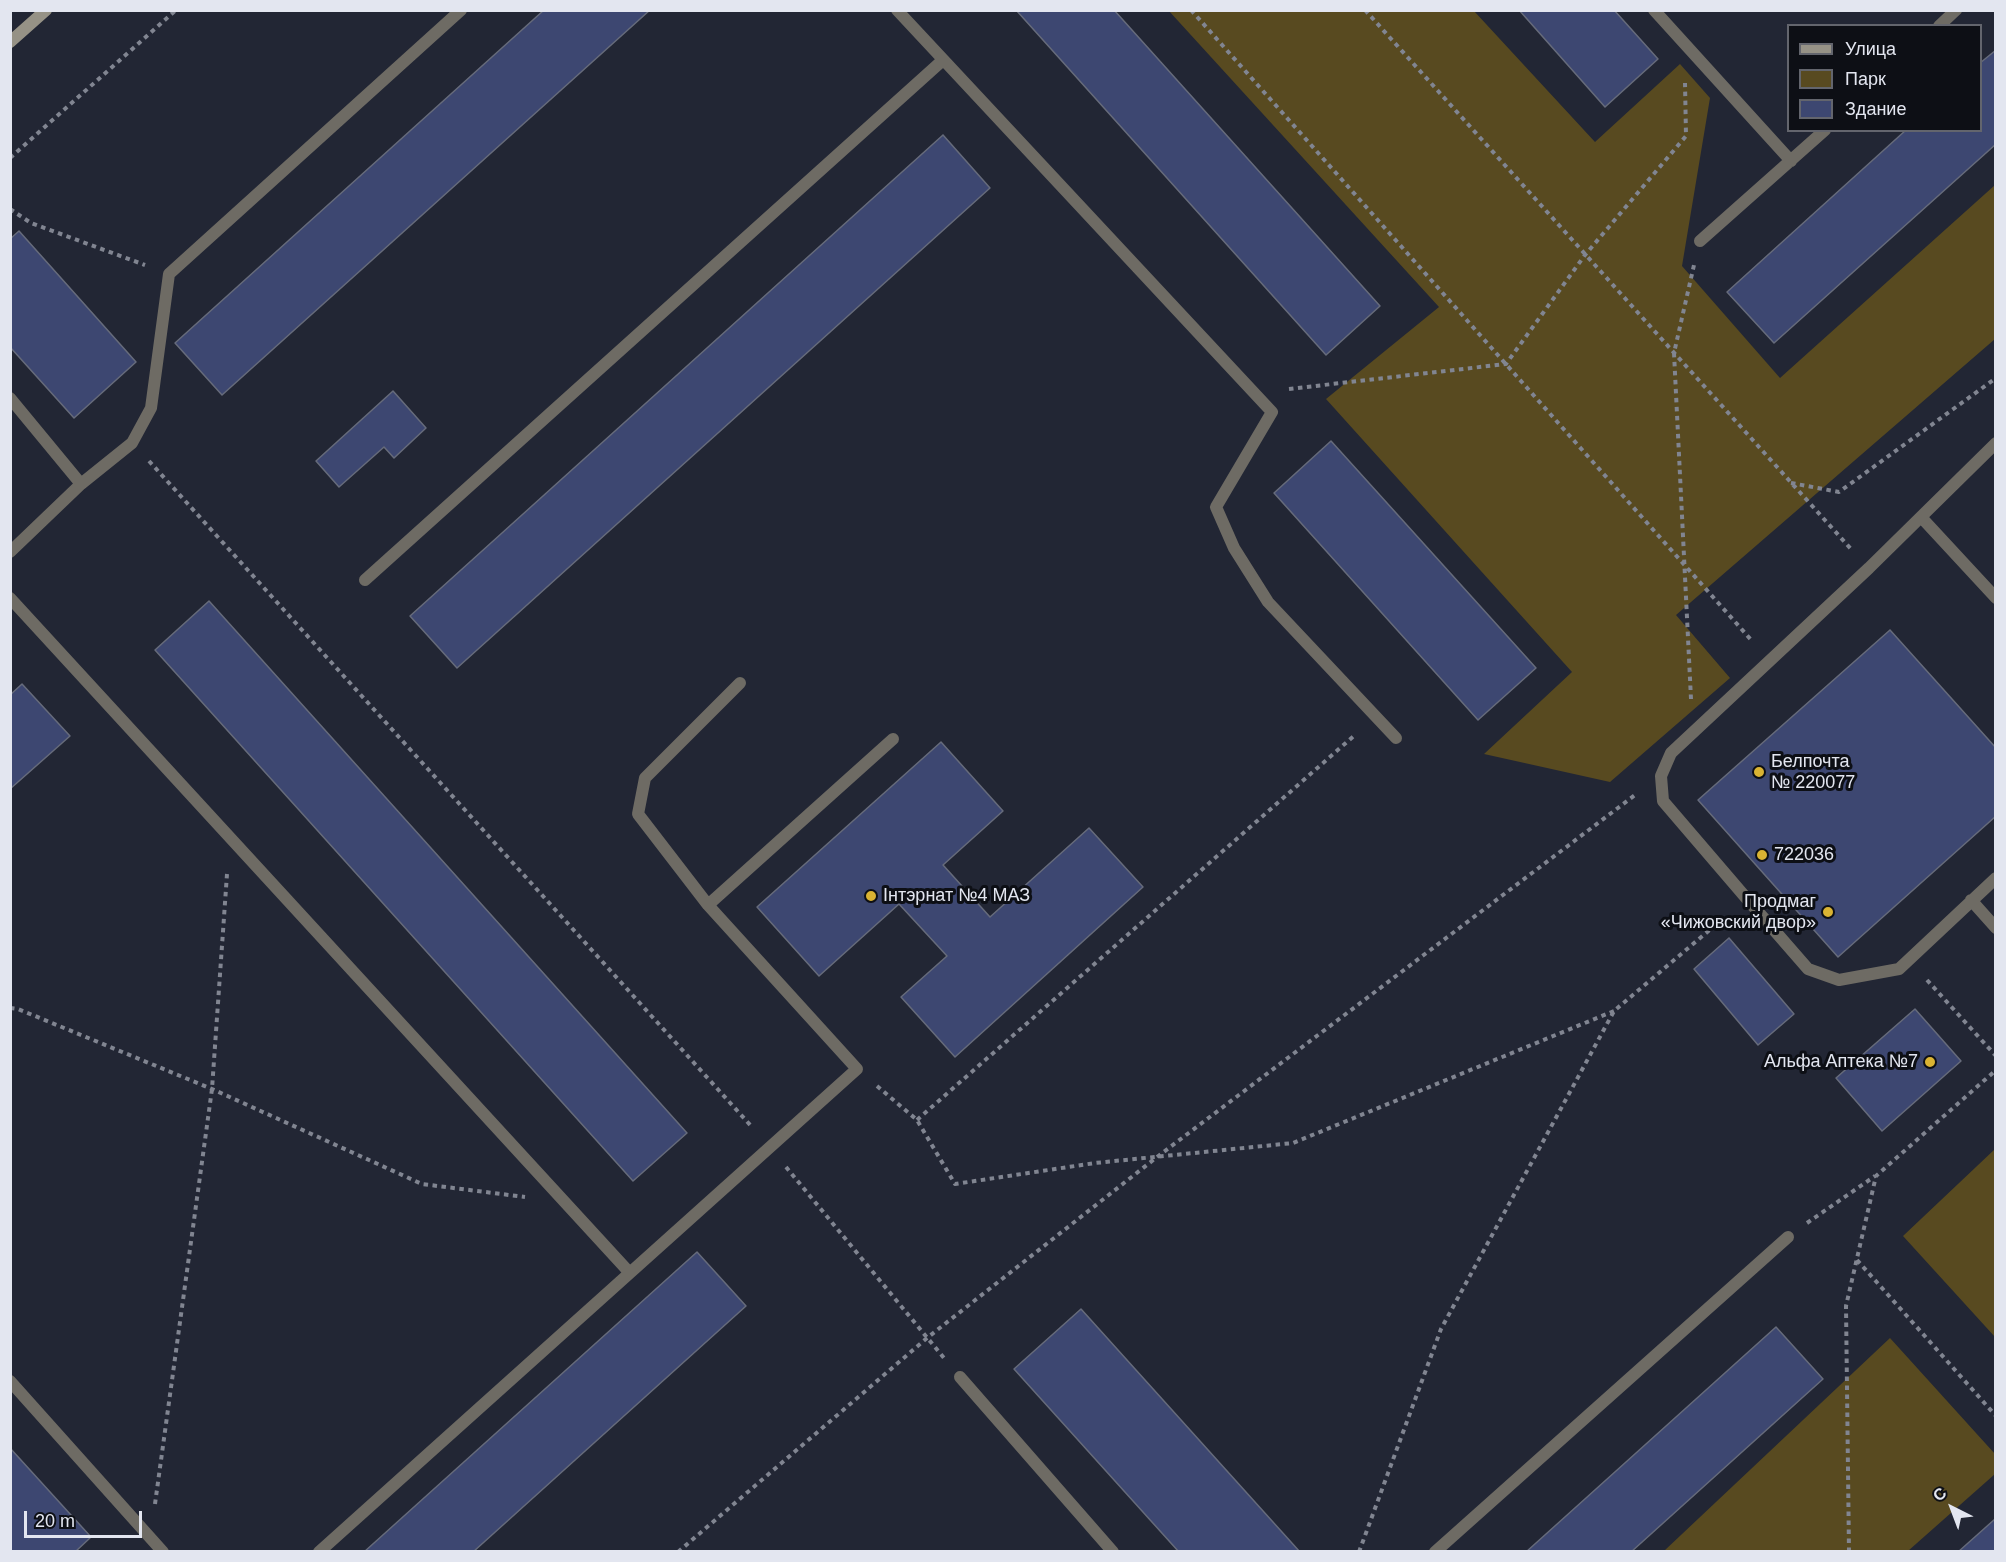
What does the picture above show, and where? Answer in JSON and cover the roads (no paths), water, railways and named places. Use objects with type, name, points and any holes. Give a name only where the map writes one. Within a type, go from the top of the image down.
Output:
[{"type":"street","points":[[10,42],[46,10]]},
{"type":"lane","points":[[10,552],[81,484],[132,443],[151,408],[169,274],[461,10]]},
{"type":"lane","points":[[897,10],[1272,412],[1216,507],[1234,548],[1268,602],[1396,738]]},
{"type":"lane","points":[[1654,10],[1791,161]]},
{"type":"lane","points":[[1941,24],[1956,10]]},
{"type":"lane","points":[[365,580],[943,60]]},
{"type":"lane","points":[[1700,241],[1823,132]]},
{"type":"lane","points":[[10,398],[81,484]]},
{"type":"lane","points":[[1995,443],[1869,568],[1671,753],[1661,776],[1663,801],[1808,969],[1839,980],[1899,969],[1995,878]]},
{"type":"lane","points":[[1921,517],[1995,598]]},
{"type":"lane","points":[[10,598],[629,1272]]},
{"type":"lane","points":[[319,1551],[857,1070],[708,904],[638,814],[645,778],[740,683]]},
{"type":"lane","points":[[708,904],[893,739]]},
{"type":"lane","points":[[1971,900],[1995,928]]},
{"type":"lane","points":[[1436,1551],[1788,1237]]},
{"type":"lane","points":[[960,1377],[1113,1551]]},
{"type":"lane","points":[[10,1380],[163,1551]]},
{"type":"place","name":"Белпочта № 220077","points":[[1759,772]]},
{"type":"place","name":"722036","points":[[1762,855]]},
{"type":"place","name":"Інтэрнат №4 МАЗ","points":[[871,896]]},
{"type":"place","name":"Продмаг «Чижовский двор»","points":[[1828,912]]},
{"type":"place","name":"Альфа Аптека №7","points":[[1930,1062]]}]
